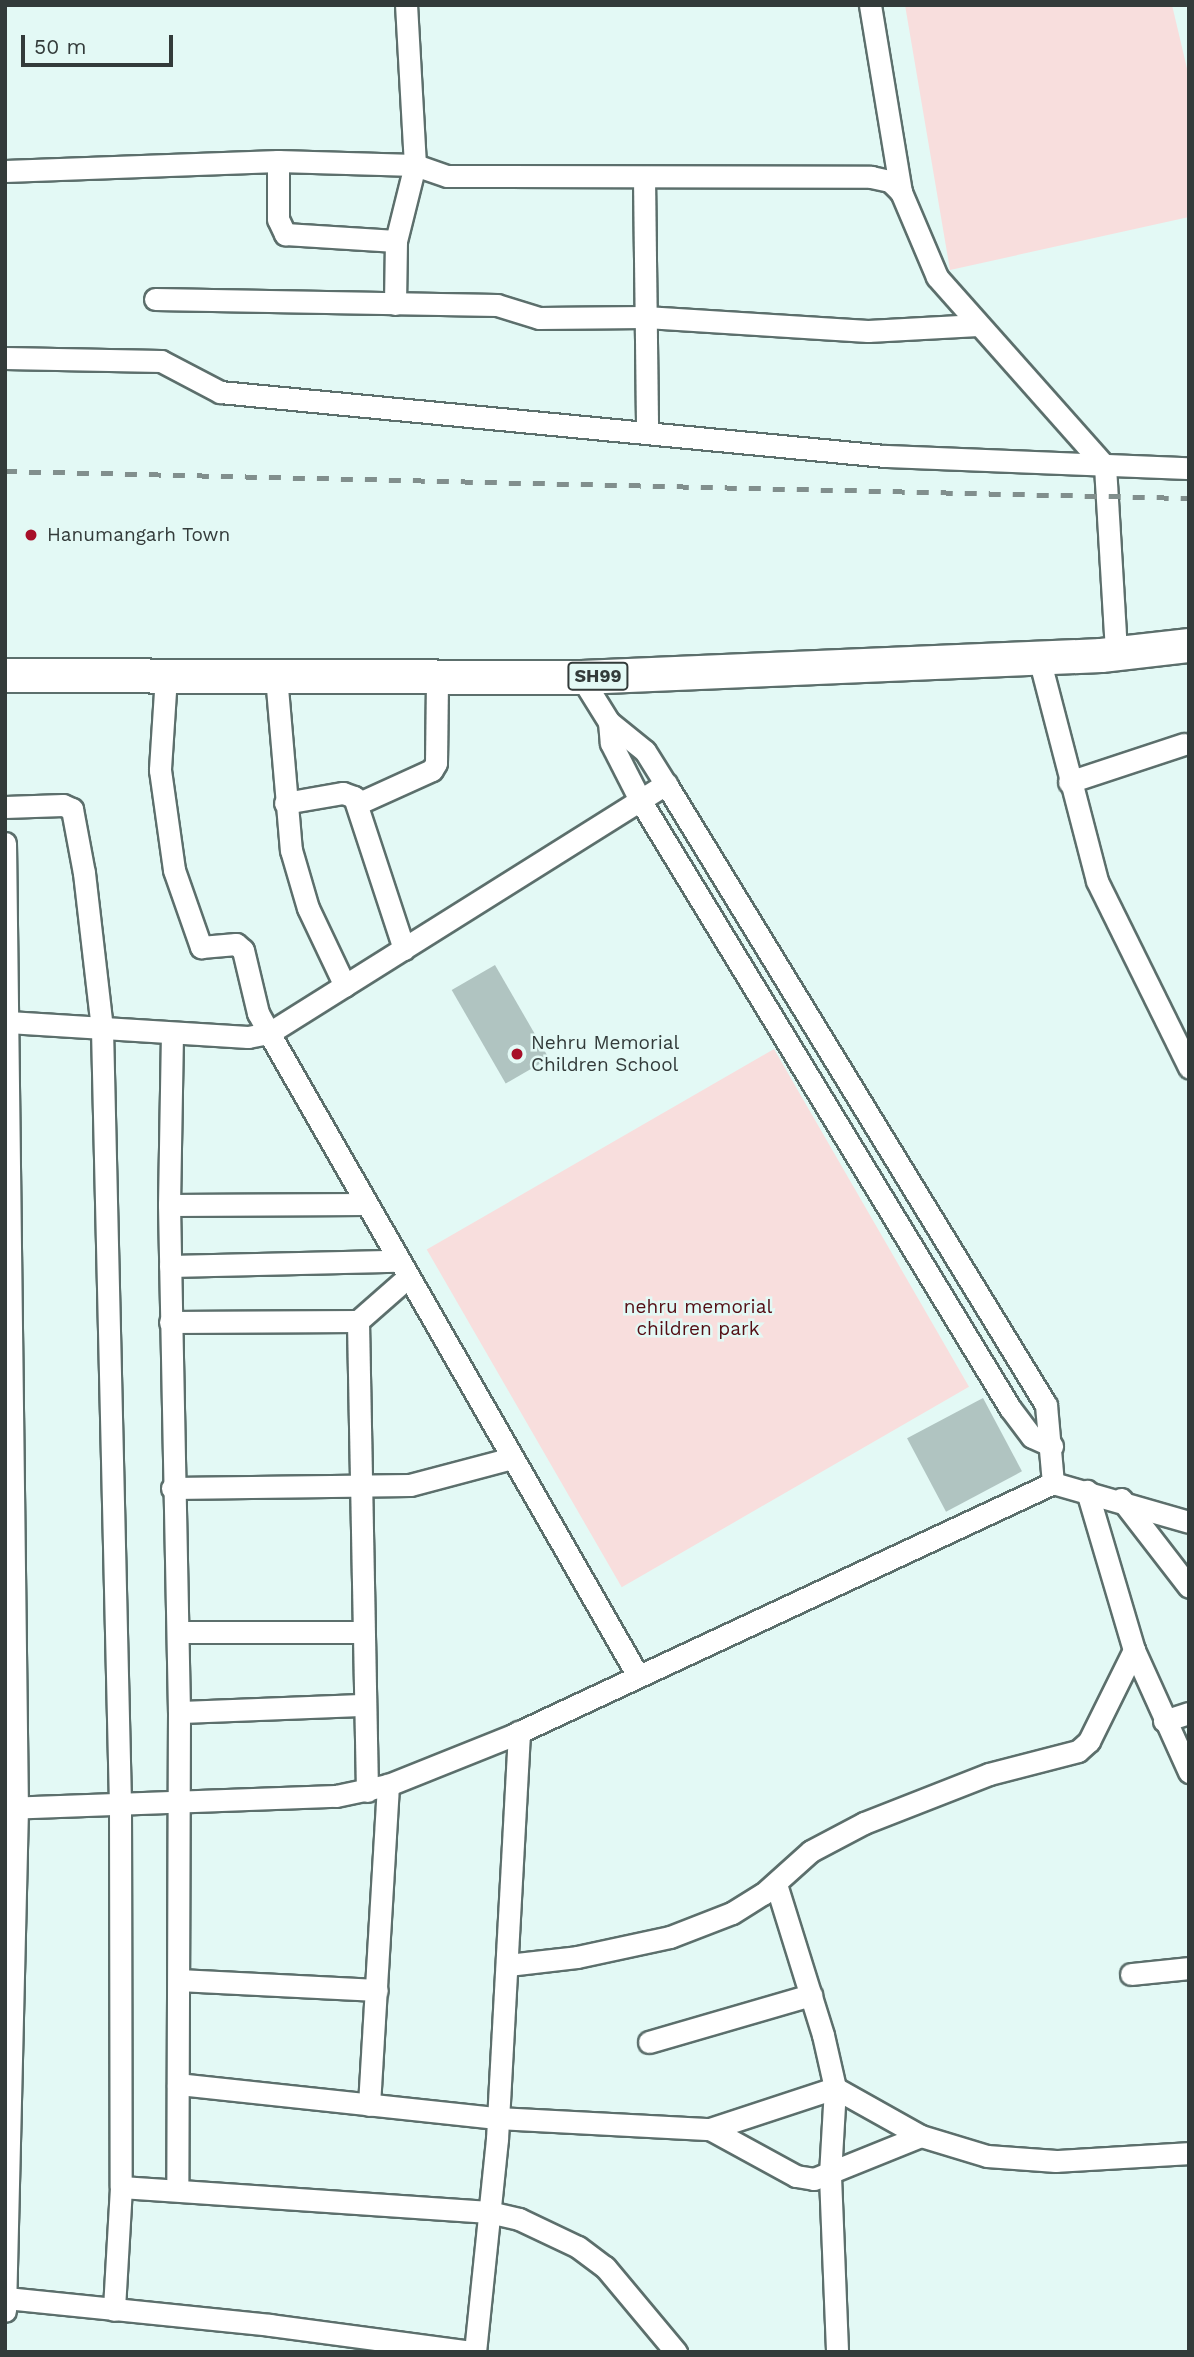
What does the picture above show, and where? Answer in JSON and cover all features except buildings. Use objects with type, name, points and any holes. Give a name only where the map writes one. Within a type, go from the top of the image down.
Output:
[{"type":"main road","name":"SH99","points":[[5,675],[581,677],[1039,658],[1189,645]]},
{"type":"street","points":[[395,304],[396,241],[415,165],[406,5]]},
{"type":"street","points":[[870,5],[901,192],[937,277],[1104,466],[1116,653]]},
{"type":"street","points":[[278,161],[278,219],[285,234],[396,241]]},
{"type":"street","points":[[5,171],[278,161],[415,165],[447,176],[870,177],[890,181],[901,192]]},
{"type":"street","points":[[644,177],[647,431]]},
{"type":"street","points":[[155,299],[505,306],[539,318],[645,317],[868,331],[978,325]]},
{"type":"street","points":[[5,358],[161,361],[220,392],[885,456],[1189,468]]},
{"type":"street","points":[[1039,658],[1069,782],[1097,881],[1189,1067]]},
{"type":"street","points":[[166,676],[160,770],[174,870],[201,947],[236,944],[243,950],[258,1013],[402,1269],[638,1676]]},
{"type":"street","points":[[276,676],[285,803],[298,879],[345,986]]},
{"type":"street","points":[[356,804],[432,770],[436,763],[437,677]]},
{"type":"street","points":[[581,677],[609,722],[645,751],[1046,1405],[1052,1446],[1053,1483]]},
{"type":"street","points":[[609,722],[611,743],[640,800],[1022,1426],[1052,1446]]},
{"type":"street","points":[[1069,782],[1184,744]]},
{"type":"street","points":[[8,1023],[248,1037],[269,1033],[666,784]]},
{"type":"street","points":[[285,803],[351,793],[404,949]]},
{"type":"street","points":[[5,807],[63,805],[72,809],[103,1029],[120,1804],[121,2187],[114,2310]]},
{"type":"street","points":[[5,843],[11,1808],[5,2311]]},
{"type":"street","points":[[172,1032],[170,1322],[179,1712],[177,2190]]},
{"type":"street","points":[[802,1062],[827,1047]]},
{"type":"street","points":[[169,1205],[365,1204]]},
{"type":"street","points":[[170,1266],[402,1269]]},
{"type":"street","points":[[369,2105],[377,1990],[377,1788],[363,1704],[358,1321],[402,1269]]},
{"type":"street","points":[[170,1322],[358,1321]]},
{"type":"street","points":[[172,1488],[360,1486],[427,1482],[512,1458]]},
{"type":"street","points":[[11,1808],[178,1804],[377,1788],[519,1732],[1053,1483],[1121,1499],[1189,1522]]},
{"type":"street","points":[[1087,1491],[1134,1650],[1189,1772]]},
{"type":"street","points":[[1121,1499],[1189,1587]]},
{"type":"street","points":[[178,1632],[362,1632]]},
{"type":"street","points":[[508,1965],[576,1957],[670,1937],[732,1913],[776,1884],[811,1851],[864,1823],[989,1774],[1078,1751],[1089,1741],[1134,1650]]},
{"type":"street","points":[[179,1712],[363,1704]]},
{"type":"street","points":[[1164,1721],[1189,1713]]},
{"type":"street","points":[[6,2298],[473,2352],[498,2118],[519,1732]]},
{"type":"street","points":[[776,1884],[811,1995],[835,2088],[830,2176],[837,2352]]},
{"type":"street","points":[[1131,1974],[1189,1968]]},
{"type":"street","points":[[179,1980],[377,1990]]},
{"type":"street","points":[[649,2042],[811,1995]]},
{"type":"street","points":[[178,2084],[498,2118],[709,2129],[835,2088],[921,2136],[987,2156],[1056,2161],[1189,2153]]},
{"type":"street","points":[[709,2129],[796,2176],[830,2176],[921,2136]]},
{"type":"street","points":[[121,2187],[489,2212],[542,2229],[605,2267],[676,2352]]},
{"type":"green space","points":[[905,5],[1172,5],[1189,77],[1189,217],[950,270]]},
{"type":"green space","name":"nehru memorial children park","points":[[774,1049],[969,1387],[622,1587],[427,1250]]},
{"type":"railway","points":[[5,471],[1189,498]]},
{"type":"place","name":"Hanumangarh Town","points":[[31,535]]},
{"type":"place","name":"Nehru Memorial Children School","points":[[517,1054]]}]
